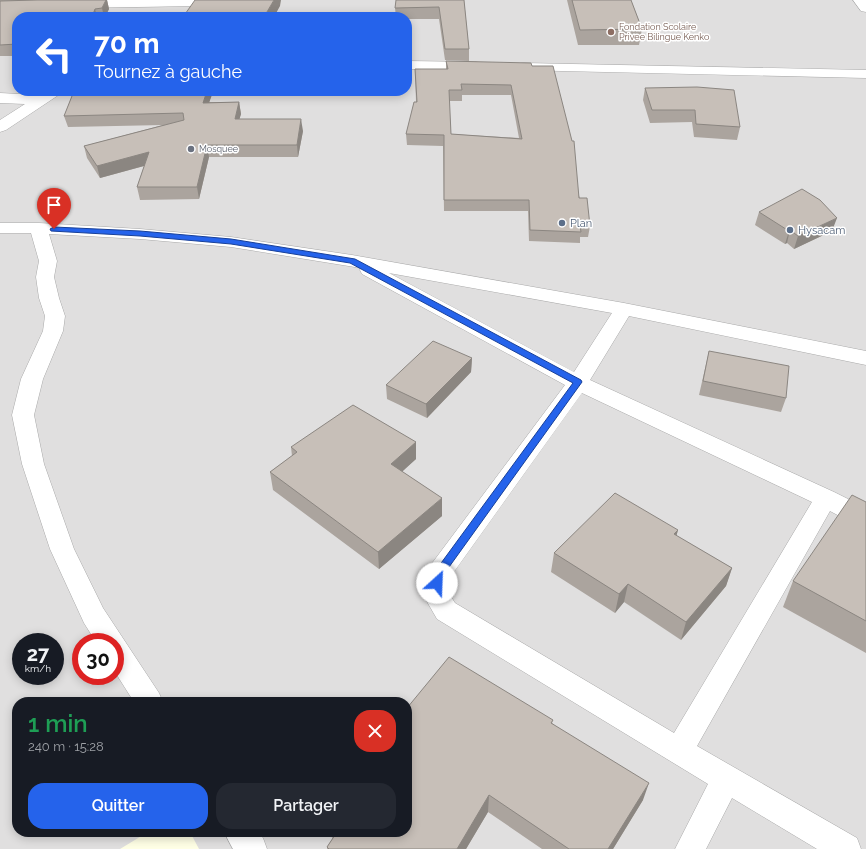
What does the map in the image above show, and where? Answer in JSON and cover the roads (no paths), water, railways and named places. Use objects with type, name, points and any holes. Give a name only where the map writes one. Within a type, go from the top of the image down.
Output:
[{"type":"street","points":[[860,0],[866,8]]},
{"type":"street","points":[[63,5],[200,1]]},
{"type":"street","points":[[182,12],[200,1]]},
{"type":"street","points":[[412,65],[486,66]]},
{"type":"street","points":[[510,67],[866,74]]},
{"type":"street","points":[[0,126],[47,96]]},
{"type":"street","points":[[0,98],[41,100]]},
{"type":"street","points":[[0,228],[39,228],[140,234],[231,242],[352,261],[624,309],[866,358]]},
{"type":"street","points":[[39,228],[44,251],[48,261],[45,277],[49,298],[55,316],[53,331],[32,378],[23,415],[33,464],[62,549],[93,615],[105,633]]},
{"type":"street","points":[[352,261],[578,382],[826,498],[866,519]]},
{"type":"street","points":[[624,309],[578,382],[439,573],[434,593],[446,611],[726,779],[846,849]]},
{"type":"street","points":[[679,751],[826,498]]},
{"type":"street","points":[[124,663],[146,697]]},
{"type":"street","points":[[690,849],[726,779]]},
{"type":"street","points":[[243,837],[252,849]]},
{"type":"place","name":"Fondation Scolaire Privee Bilingue Kenko","points":[[611,32]]},
{"type":"place","name":"Mosquee","points":[[191,149]]},
{"type":"place","name":"Plan","points":[[562,223]]},
{"type":"place","name":"Hysacam","points":[[790,230]]}]
